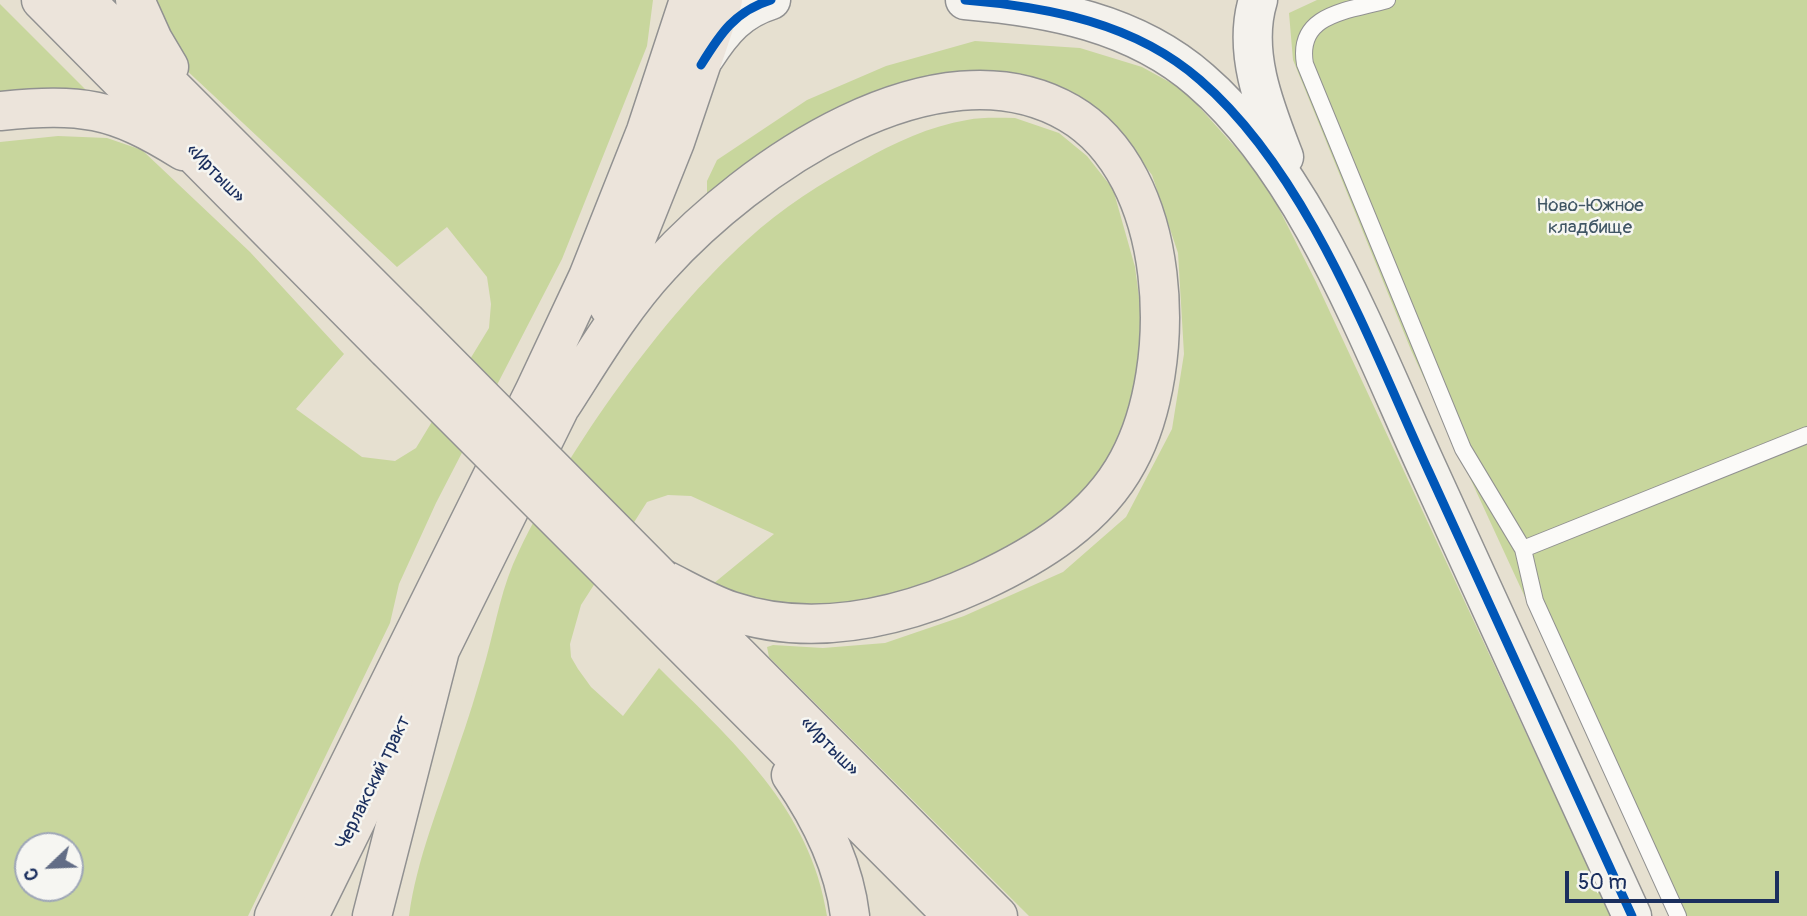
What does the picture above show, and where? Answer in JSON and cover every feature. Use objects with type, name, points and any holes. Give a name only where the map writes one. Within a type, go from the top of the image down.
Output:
[{"type":"main road","name":"«Иртыш»","points":[[41,0],[222,181],[397,335]]},
{"type":"main road","name":"«Иртыш»","points":[[85,0],[220,135],[397,335]]},
{"type":"main road","points":[[135,0],[153,40],[175,77],[220,135]]},
{"type":"main road","points":[[679,0],[686,59]]},
{"type":"main road","points":[[372,916],[440,650],[561,406],[646,221],[686,59],[689,0]]},
{"type":"main road","points":[[274,916],[536,390],[686,59],[723,0]]},
{"type":"main road","points":[[397,335],[652,591],[762,620],[792,624],[857,621],[897,613],[967,588],[1028,558],[1070,529],[1092,509],[1128,462],[1140,435],[1154,384],[1158,346],[1155,267],[1149,227],[1139,194],[1126,170],[1096,133],[1072,115],[1026,95],[998,91],[942,94],[882,111],[806,146],[766,172],[695,230],[628,305],[561,406]]},
{"type":"main road","points":[[0,111],[70,106],[118,115],[183,151],[222,181]]},
{"type":"main road","name":"«Иртыш»","points":[[652,591],[709,672],[953,916]]},
{"type":"main road","name":"«Иртыш»","points":[[652,591],[998,916]]},
{"type":"main road","name":"Черлакский тракт","points":[[309,916],[440,650]]},
{"type":"main road","points":[[709,672],[811,803],[839,867],[850,916]]},
{"type":"street","points":[[686,59],[736,17],[755,5],[771,0]]},
{"type":"street","points":[[965,0],[1029,2],[1141,40],[1198,78],[1251,130],[1310,220]]},
{"type":"street","points":[[1258,0],[1252,32],[1260,88],[1310,220],[1363,328],[1632,916]]},
{"type":"lane","points":[[1387,0],[1327,18],[1310,28],[1302,46],[1305,64],[1463,449],[1523,549],[1535,601],[1678,916]]},
{"type":"lane","points":[[1523,549],[1807,435]]},
{"type":"green space","points":[[150,0],[653,0],[647,46],[562,259],[436,503],[399,584],[390,623],[248,916],[0,916],[0,142],[58,136],[107,138],[142,150],[250,252],[344,354],[296,409],[362,457],[395,461],[416,448],[489,328],[491,304],[487,277],[447,227],[397,267],[182,66]]},
{"type":"green space","name":"Ново-Южное кладбище","points":[[1317,0],[1807,0],[1807,916],[1672,916],[1411,350],[1293,60],[1289,13]]},
{"type":"green space","points":[[0,4],[89,93],[0,100]]},
{"type":"green space","points":[[975,41],[1080,48],[1142,67],[1184,90],[1244,157],[1272,195],[1316,282],[1611,916],[1029,916],[769,657],[767,647],[773,645],[823,648],[885,643],[964,616],[1063,572],[1126,517],[1172,429],[1184,354],[1178,253],[1152,175],[1121,134],[1011,80],[722,194],[707,193],[707,181],[717,160],[807,100],[886,66]]},
{"type":"green space","points":[[1015,118],[1059,133],[1087,156],[1113,189],[1135,267],[1141,312],[1141,361],[1120,440],[1098,475],[1072,505],[1037,536],[898,598],[792,610],[708,588],[774,534],[691,496],[668,495],[647,502],[581,605],[570,644],[571,657],[591,687],[623,716],[659,668],[740,750],[786,809],[804,842],[818,877],[827,916],[409,916],[423,853],[472,705],[513,564],[564,470],[620,385],[683,306],[715,271],[774,217],[817,187],[887,148],[926,131],[973,119]]},
{"type":"cycle path","points":[[701,65],[715,43],[738,17],[771,0]]},
{"type":"cycle path","points":[[965,0],[1059,13],[1119,31],[1148,44],[1175,60],[1200,80],[1238,118],[1273,162],[1304,211],[1359,316],[1632,916]]}]
